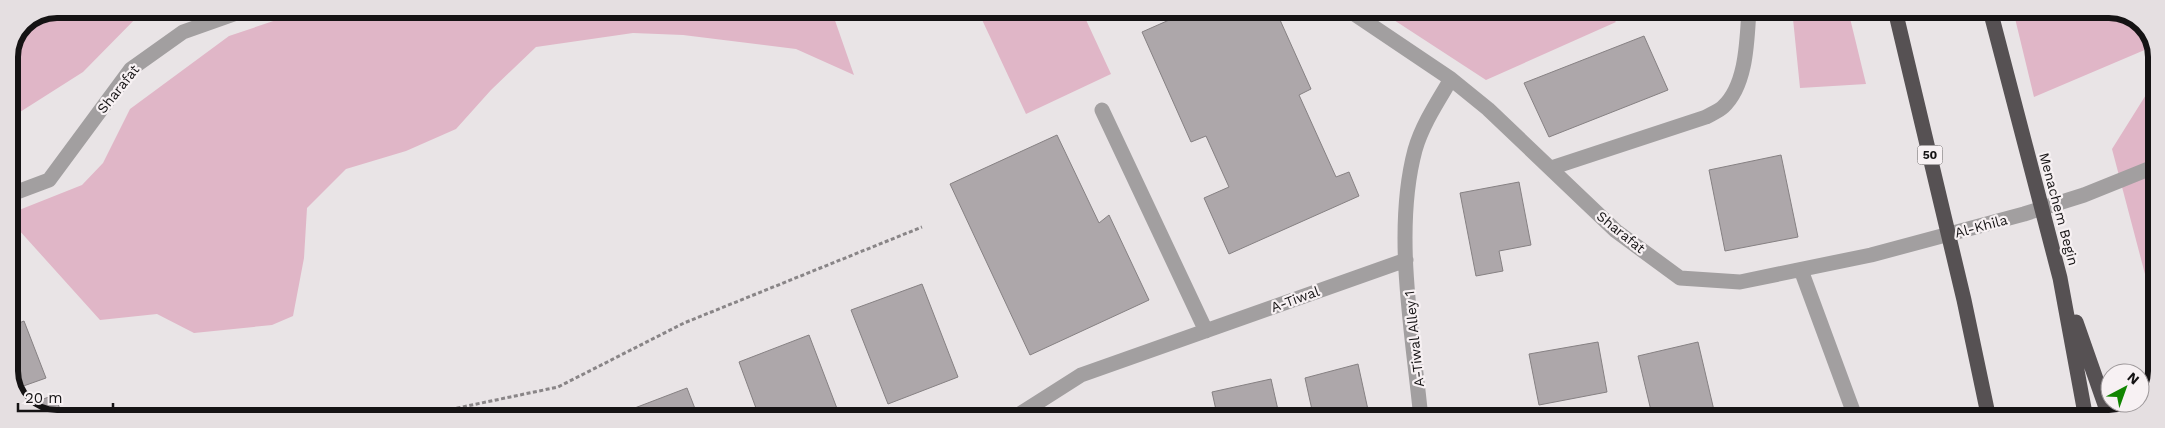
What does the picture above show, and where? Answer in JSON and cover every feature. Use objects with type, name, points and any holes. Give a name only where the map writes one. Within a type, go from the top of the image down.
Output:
[{"type":"highway","name":"50","points":[[1898,18],[1964,300],[1987,410]]},
{"type":"highway","name":"Menachem Begin","points":[[1992,18],[2060,278],[2084,410]]},
{"type":"highway","points":[[2060,278],[2107,410]]},
{"type":"highway","points":[[1964,300],[1977,410]]},
{"type":"street","name":"Sharafat","points":[[18,192],[50,180],[131,69],[182,32],[222,18]]},
{"type":"street","name":"Sharafat","points":[[1360,18],[1451,79],[1551,168],[1616,231],[1680,278],[1740,282],[1801,270]]},
{"type":"street","points":[[1551,168],[1706,117],[1723,108],[1734,93],[1745,58],[1748,18]]},
{"type":"street","points":[[1406,260],[1404,207],[1415,150],[1436,103],[1451,79]]},
{"type":"street","points":[[1102,110],[1206,331]]},
{"type":"street","name":"Al-Khila","points":[[1801,270],[1871,255],[2024,214],[2084,195],[2147,169]]},
{"type":"street","name":"A-Tiwal","points":[[1026,410],[1081,375],[1406,260]]},
{"type":"street","name":"A-Tiwal Alley 1","points":[[1406,260],[1421,410]]},
{"type":"street","points":[[1801,270],[1853,410]]},
{"type":"path","points":[[448,410],[558,388],[684,323],[922,227]]},
{"type":"shaded area","points":[[49,18],[136,18],[83,72],[18,113],[18,49],[24,35],[35,24]]},
{"type":"shaded area","points":[[282,18],[834,18],[854,75],[796,49],[683,35],[633,33],[536,47],[491,90],[456,129],[406,151],[346,169],[307,208],[304,258],[293,316],[272,325],[194,333],[157,314],[100,320],[18,229],[18,210],[82,185],[103,163],[130,109],[229,36]]},
{"type":"shaded area","points":[[981,18],[1085,18],[1111,74],[1026,114]]},
{"type":"shaded area","points":[[1391,18],[1612,18],[1616,22],[1486,80]]},
{"type":"shaded area","points":[[1793,18],[1850,18],[1866,84],[1800,88]]},
{"type":"shaded area","points":[[2015,18],[2116,18],[2134,27],[2145,42],[2146,49],[2034,97]]},
{"type":"shaded area","points":[[2147,93],[2148,284],[2112,149]]},
{"type":"building","points":[[1174,18],[1279,18],[1311,89],[1299,95],[1336,177],[1349,172],[1359,196],[1229,254],[1204,198],[1229,187],[1206,136],[1191,142],[1142,32]]},
{"type":"building","points":[[1644,36],[1668,90],[1549,137],[1524,83]]},
{"type":"building","points":[[1057,135],[1099,223],[1109,215],[1149,300],[1030,355],[950,184]]},
{"type":"building","points":[[1781,155],[1798,237],[1725,251],[1709,170]]},
{"type":"building","points":[[1519,182],[1531,245],[1499,251],[1503,271],[1476,276],[1460,193]]},
{"type":"building","points":[[922,284],[958,377],[888,404],[851,310]]},
{"type":"building","points":[[24,321],[46,378],[21,387],[18,379],[18,323]]},
{"type":"building","points":[[809,335],[838,410],[757,410],[739,362]]},
{"type":"building","points":[[1598,342],[1607,392],[1539,405],[1529,354]]},
{"type":"building","points":[[1698,342],[1714,410],[1651,410],[1638,356]]},
{"type":"building","points":[[1358,364],[1368,410],[1312,410],[1305,378]]},
{"type":"building","points":[[1271,379],[1278,410],[1216,410],[1212,392]]},
{"type":"building","points":[[687,388],[696,410],[629,410]]},
{"type":"building","points":[[54,395],[61,410],[49,410],[34,403]]}]
